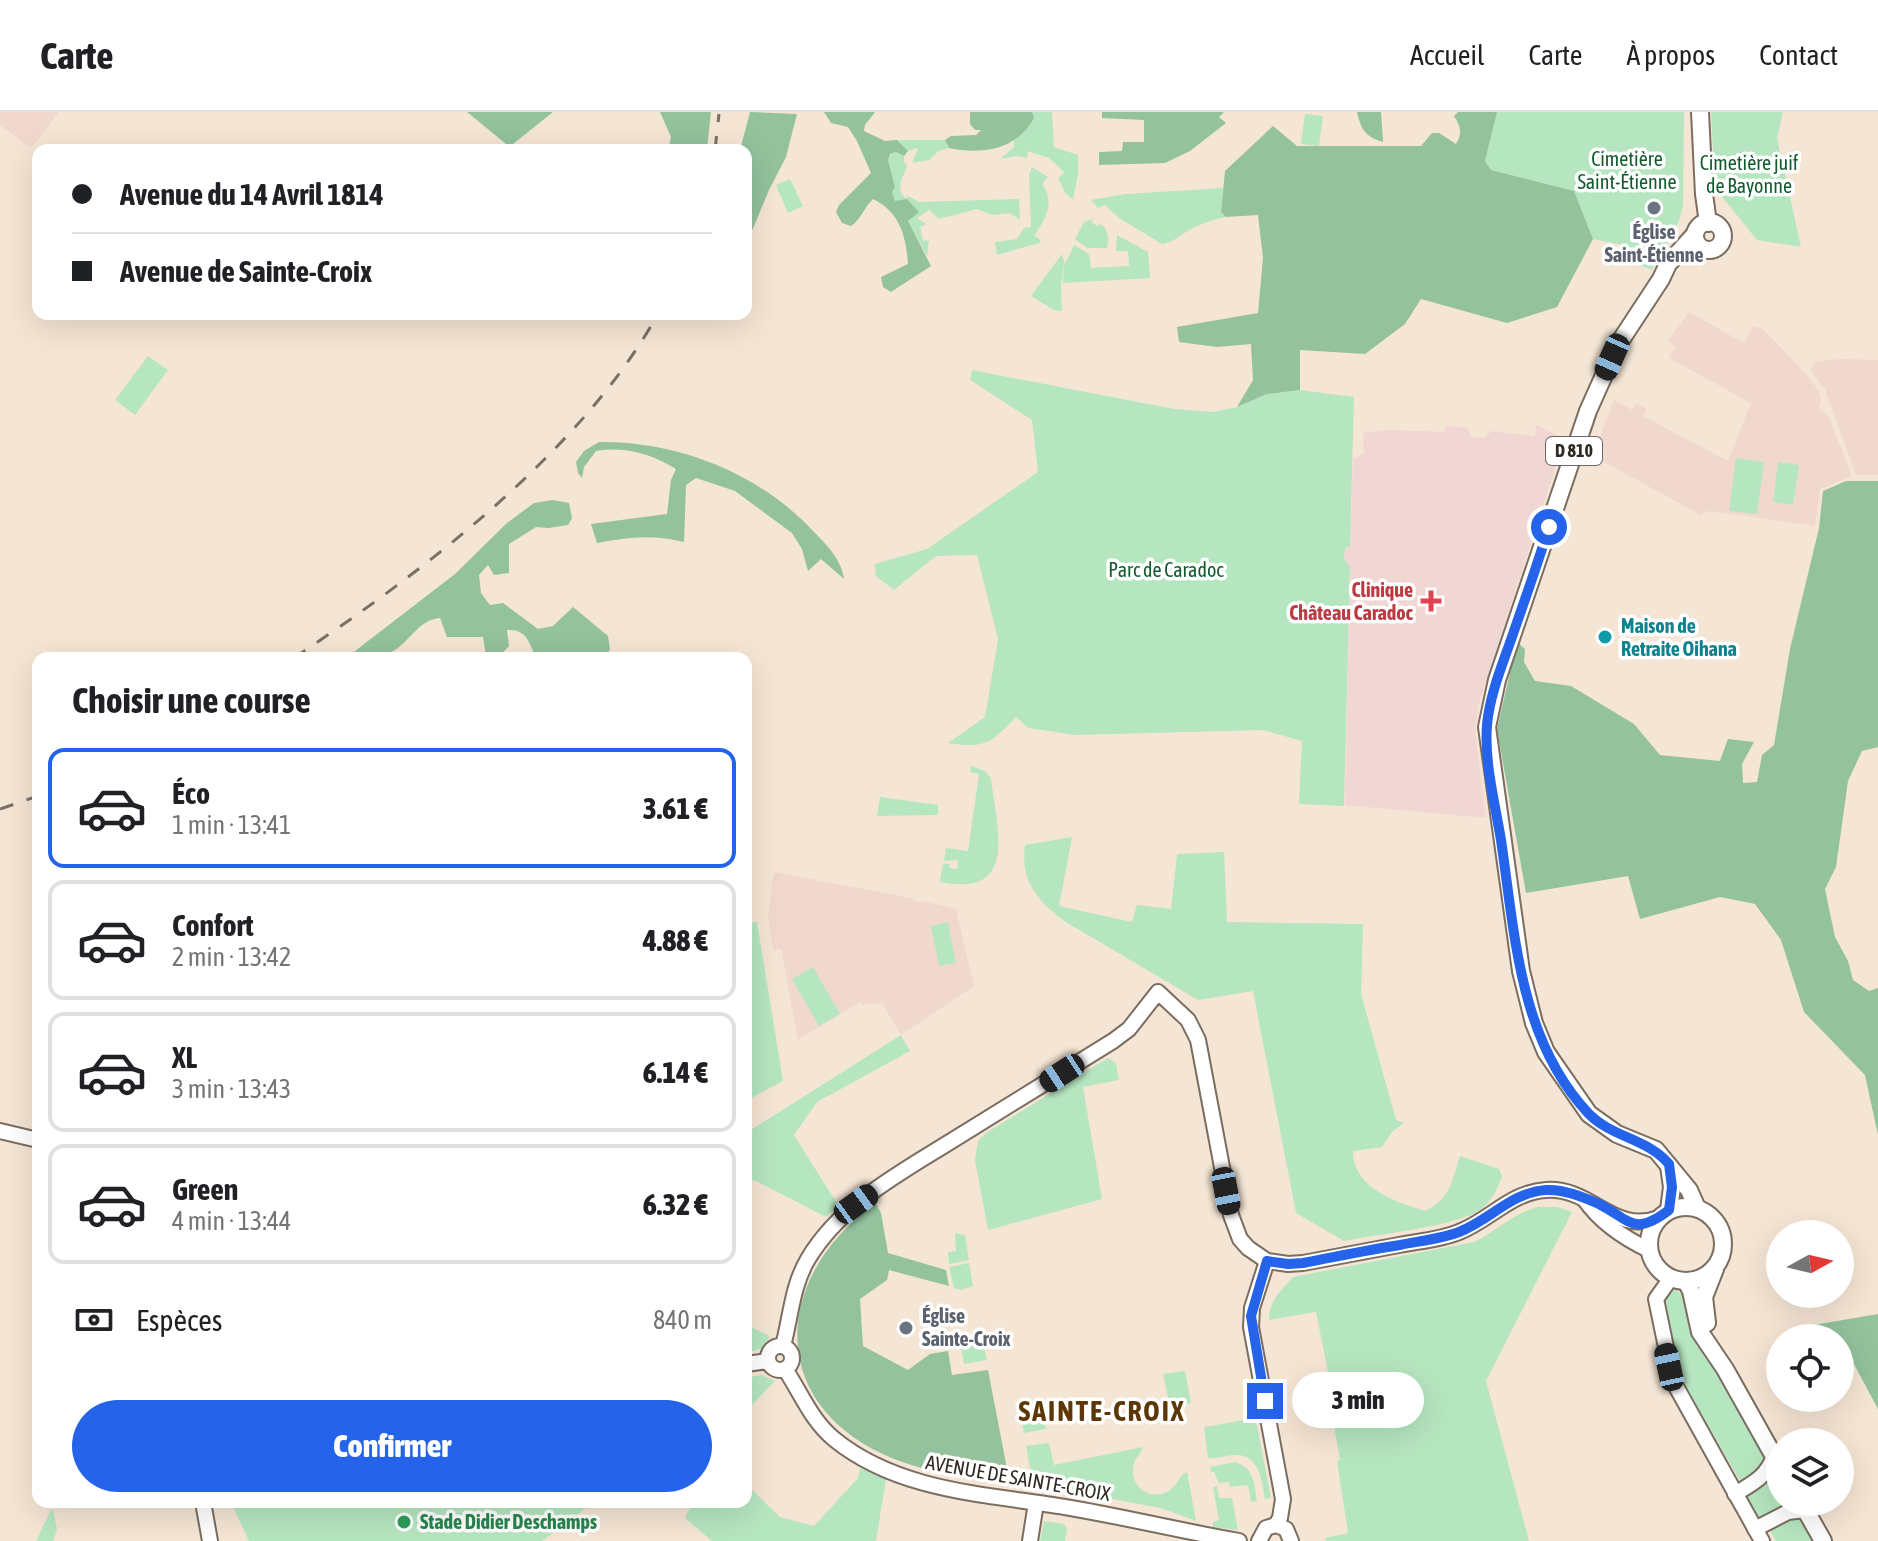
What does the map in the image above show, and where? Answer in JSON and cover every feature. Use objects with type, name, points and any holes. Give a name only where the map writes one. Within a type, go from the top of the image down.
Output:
[{"type":"main road","name":"D 810","points":[[1697,1208],[1689,1190],[1656,1150],[1617,1134],[1589,1114],[1546,1052],[1534,1023],[1521,971],[1487,727],[1497,680],[1588,411],[1617,346],[1675,254],[1701,234],[1704,194],[1700,112]]},
{"type":"main road","points":[[1669,1164],[1672,1187],[1664,1214],[1650,1236],[1649,1250],[1655,1265],[1691,1291],[1700,1332],[1766,1442]]},
{"type":"main road","points":[[1664,1214],[1685,1206],[1697,1208],[1714,1218],[1723,1237],[1724,1248],[1704,1297],[1704,1312],[1725,1369]]},
{"type":"main road","points":[[1678,1280],[1697,1280],[1716,1267]]},
{"type":"main road","points":[[1809,1516],[1823,1541]]},
{"type":"street","points":[[783,1346],[792,1297],[808,1259],[856,1204],[933,1151],[1113,1041],[1129,1029],[1158,992],[1188,1020],[1198,1040],[1231,1215],[1243,1243],[1267,1261],[1303,1263],[1448,1236],[1484,1220],[1517,1196],[1547,1190],[1565,1191],[1600,1205],[1615,1217],[1629,1222],[1648,1222],[1664,1214]]},
{"type":"street","points":[[0,1131],[32,1139]]},
{"type":"street","points":[[1585,1200],[1594,1213],[1626,1238],[1649,1250]]},
{"type":"street","points":[[1267,1261],[1252,1308],[1251,1327],[1283,1499],[1276,1525]]},
{"type":"street","points":[[1678,1280],[1656,1299],[1673,1381],[1758,1535],[1783,1516]]},
{"type":"street","points":[[783,1346],[792,1357],[785,1369],[776,1370],[768,1361],[771,1349],[783,1346]]},
{"type":"street","points":[[752,1363],[768,1361]]},
{"type":"street","name":"AVENUE DE SAINTE-CROIX","points":[[785,1369],[823,1429],[854,1453],[898,1475],[935,1486],[1239,1541]]},
{"type":"street","points":[[1735,1494],[1766,1474]]},
{"type":"street","points":[[1030,1541],[1036,1503]]},
{"type":"street","points":[[204,1508],[210,1541]]},
{"type":"street","points":[[1259,1541],[1266,1528],[1276,1525],[1286,1529],[1291,1541]]},
{"type":"shaded area","points":[[0,112],[59,112],[29,147],[0,125]]},
{"type":"shaded area","points":[[1689,312],[1744,343],[1753,326],[1763,329],[1819,391],[1819,408],[1829,417],[1852,476],[1820,489],[1815,526],[1708,511],[1701,515],[1593,456],[1614,400],[1632,410],[1636,403],[1646,409],[1643,416],[1728,461],[1751,403],[1669,358],[1675,347],[1668,341]]},
{"type":"shaded area","points":[[1878,360],[1878,475],[1856,475],[1825,389],[1811,371],[1816,361]]},
{"type":"shaded area","name":"Clinique Château Caradoc","points":[[1536,425],[1565,439],[1478,706],[1475,732],[1486,818],[1345,805],[1350,567],[1345,563],[1344,553],[1350,545],[1353,460],[1364,453],[1363,433],[1387,430],[1445,432],[1446,426],[1468,428],[1472,437],[1484,438],[1492,431],[1535,436]]},
{"type":"shaded area","points":[[775,872],[956,909],[974,986],[901,1035],[882,1003],[862,1005],[860,1002],[798,1040],[781,949],[773,950],[768,916]]},
{"type":"green space","points":[[467,112],[553,112],[513,144],[506,144]]},
{"type":"green space","points":[[660,112],[711,112],[708,144],[669,144],[671,137]]},
{"type":"green space","points":[[750,112],[797,114],[786,157],[752,231],[752,144],[742,144]]},
{"type":"green space","points":[[824,112],[875,112],[864,131],[885,141],[897,140],[908,151],[904,156],[896,152],[890,154],[888,160],[895,187],[892,192],[895,201],[907,199],[919,212],[908,221],[931,266],[891,292],[883,287],[881,277],[908,264],[900,226],[890,211],[873,199],[855,223],[851,226],[842,223],[836,212],[839,205],[871,173],[848,127],[831,123]]},
{"type":"green space","points":[[970,112],[1032,112],[1034,118],[1018,137],[997,148],[973,151],[949,148],[945,140],[951,136],[976,135],[981,130],[975,130],[970,124]]},
{"type":"green space","points":[[1032,112],[1052,112],[1054,147],[1078,155],[1073,199],[1066,194],[1058,178],[1063,171],[1049,158],[1028,151],[1027,158],[1000,159],[1014,147],[1014,140],[1030,125]]},
{"type":"green space","points":[[1102,112],[1224,112],[1219,117],[1226,123],[1190,151],[1165,163],[1099,165],[1099,152],[1122,151],[1123,142],[1144,142],[1144,120],[1102,118]]},
{"type":"green space","points":[[1357,112],[1381,112],[1383,142],[1365,132]]},
{"type":"green space","points":[[1458,112],[1497,112],[1485,161],[1491,170],[1574,191],[1593,239],[1557,307],[1507,323],[1421,299],[1405,324],[1365,354],[1300,350],[1300,390],[1267,394],[1237,407],[1253,380],[1251,344],[1217,347],[1179,342],[1177,327],[1258,313],[1263,258],[1258,215],[1226,217],[1221,212],[1225,171],[1273,126],[1297,146],[1421,146],[1432,133],[1439,133],[1456,144],[1460,129],[1454,116]]},
{"type":"green space","name":"Cimetière Saint-Étienne","points":[[1497,112],[1684,112],[1683,206],[1679,221],[1652,270],[1625,259],[1627,246],[1593,239],[1574,191],[1491,170],[1485,161]]},
{"type":"green space","name":"Cimetière juif de Bayonne","points":[[1711,112],[1783,112],[1777,138],[1801,247],[1757,240],[1715,188]]},
{"type":"green space","points":[[1305,114],[1323,116],[1319,146],[1301,144]]},
{"type":"green space","points":[[897,140],[945,140],[949,148],[938,151],[929,160],[912,163],[918,148],[908,151]]},
{"type":"green space","points":[[896,152],[904,156],[907,165],[900,186],[906,199],[908,196],[919,202],[1019,199],[1020,220],[1010,213],[992,215],[977,209],[939,219],[929,210],[917,218],[926,224],[920,227],[923,241],[929,240],[927,256],[908,221],[918,212],[902,201],[895,201],[891,192],[895,187],[888,160]]},
{"type":"green space","points":[[1032,167],[1048,177],[1042,184],[1049,204],[1034,236],[1041,240],[997,255],[995,242],[1017,239],[1024,228],[1031,227],[1029,175]]},
{"type":"green space","points":[[790,179],[803,206],[788,213],[776,185]]},
{"type":"green space","points":[[1223,188],[1221,212],[1226,217],[1201,224],[1162,244],[1119,218],[1105,205],[1098,208],[1091,200],[1126,194]]},
{"type":"green space","points":[[1094,219],[1091,222],[1097,226],[1100,224],[1107,231],[1107,248],[1087,248],[1075,239],[1084,222]]},
{"type":"green space","points":[[1117,235],[1148,252],[1150,278],[1063,283],[1064,265],[1061,285],[1062,311],[1054,310],[1031,296],[1062,254],[1065,264],[1074,245],[1089,254],[1091,268],[1129,266],[1128,251],[1116,251]]},
{"type":"green space","points":[[148,356],[168,370],[135,415],[115,400]]},
{"type":"green space","name":"Parc de Caradoc","points":[[972,370],[1174,409],[1213,412],[1237,407],[1267,394],[1300,390],[1354,397],[1350,546],[1345,549],[1344,559],[1350,567],[1344,806],[1299,804],[1302,741],[1263,730],[1075,735],[1028,728],[1016,717],[986,742],[971,745],[948,743],[985,717],[998,639],[977,555],[936,556],[894,590],[876,576],[875,564],[927,549],[1038,472],[1032,420],[970,380]]},
{"type":"green space","points":[[599,442],[629,443],[688,455],[744,478],[770,494],[815,533],[837,560],[844,579],[821,559],[808,571],[802,549],[792,533],[735,491],[696,478],[686,485],[684,542],[640,537],[597,543],[591,524],[667,514],[671,480],[676,469],[638,452],[606,450],[596,451],[584,467],[582,478],[576,462],[584,451]]},
{"type":"green space","points":[[1736,458],[1764,462],[1757,514],[1729,511]]},
{"type":"green space","points":[[1778,462],[1799,465],[1793,505],[1773,502]]},
{"type":"green space","points":[[1846,481],[1878,481],[1878,747],[1862,751],[1848,781],[1836,867],[1825,889],[1835,937],[1848,961],[1853,980],[1869,991],[1878,988],[1878,1135],[1865,1075],[1804,1012],[1781,940],[1755,904],[1720,897],[1640,919],[1628,876],[1526,893],[1497,729],[1517,642],[1525,649],[1524,662],[1535,681],[1571,686],[1634,724],[1660,755],[1720,761],[1728,739],[1754,742],[1742,764],[1743,783],[1757,782],[1762,755],[1774,745],[1790,649],[1819,528],[1823,491]]},
{"type":"green space","points":[[553,500],[569,503],[572,518],[568,525],[536,527],[509,544],[509,573],[494,575],[488,565],[479,575],[481,593],[490,605],[503,603],[538,629],[553,626],[573,607],[608,636],[609,652],[533,652],[523,634],[507,630],[509,646],[504,652],[485,652],[483,637],[447,637],[440,618],[422,625],[390,652],[354,652],[455,574],[507,523],[534,503]]},
{"type":"green space","points":[[971,766],[985,771],[991,779],[997,818],[997,855],[992,870],[982,880],[965,884],[940,882],[943,863],[957,869],[958,860],[944,861],[946,848],[968,851],[979,774],[970,772]]},
{"type":"green space","points":[[880,797],[938,805],[938,815],[877,816]]},
{"type":"green space","points":[[1072,837],[1059,906],[1132,922],[1137,905],[1171,909],[1177,854],[1224,852],[1227,922],[1363,924],[1361,994],[1396,1120],[1404,1123],[1392,1132],[1382,1147],[1353,1151],[1355,1164],[1360,1175],[1378,1192],[1426,1211],[1446,1194],[1460,1156],[1499,1169],[1502,1176],[1487,1204],[1466,1217],[1451,1221],[1344,1241],[1296,1213],[1253,991],[1198,1000],[1054,913],[1032,889],[1025,869],[1025,845]]},
{"type":"green space","points":[[752,922],[757,922],[783,1081],[752,1098]]},
{"type":"green space","points":[[948,922],[956,963],[939,966],[931,926]]},
{"type":"green space","points":[[813,967],[840,1014],[819,1026],[792,979]]},
{"type":"green space","points":[[901,1035],[910,1051],[817,1102],[794,1135],[838,1205],[826,1217],[752,1182],[752,1129]]},
{"type":"green space","points":[[1108,1058],[1116,1063],[1119,1080],[1083,1087],[1102,1199],[988,1230],[975,1160],[978,1141],[986,1133]]},
{"type":"green space","points":[[876,1204],[881,1213],[888,1253],[946,1270],[949,1286],[889,1270],[887,1280],[860,1299],[863,1346],[908,1370],[930,1354],[948,1351],[952,1375],[988,1370],[1008,1474],[1003,1483],[981,1482],[917,1467],[866,1445],[843,1429],[818,1402],[803,1372],[797,1342],[800,1310],[810,1280],[826,1252],[849,1226]]},
{"type":"green space","points":[[1538,1207],[1557,1207],[1572,1212],[1486,1381],[1529,1541],[1326,1541],[1325,1538],[1348,1533],[1337,1461],[1340,1460],[1325,1373],[1328,1372],[1316,1312],[1269,1320],[1276,1296],[1293,1277],[1474,1242],[1521,1213]]},
{"type":"green space","points":[[955,1233],[965,1235],[969,1260],[949,1264],[948,1252],[956,1251]]},
{"type":"green space","points":[[969,1263],[973,1286],[961,1290],[954,1288],[949,1267]]},
{"type":"green space","points":[[1675,1290],[1682,1294],[1686,1309],[1690,1309],[1766,1454],[1763,1469],[1743,1481],[1686,1388],[1684,1378],[1677,1373],[1662,1306],[1666,1294]]},
{"type":"green space","points":[[1878,1314],[1878,1409],[1854,1364],[1854,1324],[1820,1324]]},
{"type":"green space","points":[[752,1328],[770,1336],[764,1347],[752,1352]]},
{"type":"green space","points":[[982,1339],[987,1360],[964,1364],[960,1343]]},
{"type":"green space","points":[[1185,1371],[1191,1403],[1170,1406],[1163,1374]]},
{"type":"green space","points":[[761,1375],[775,1381],[752,1405],[752,1377]]},
{"type":"green space","points":[[1043,1407],[1046,1429],[1024,1433],[1020,1410]]},
{"type":"green space","points":[[1250,1419],[1257,1425],[1271,1498],[1265,1499],[1258,1469],[1249,1458],[1234,1455],[1208,1458],[1204,1427]]},
{"type":"green space","points":[[1049,1443],[1054,1465],[1143,1447],[1134,1464],[1134,1479],[1138,1485],[1149,1493],[1163,1494],[1187,1472],[1196,1521],[1161,1508],[1058,1489],[1031,1474],[1026,1446]]},
{"type":"green space","points":[[1235,1462],[1250,1472],[1257,1501],[1251,1502],[1248,1485],[1230,1487],[1229,1482],[1219,1483],[1214,1472],[1211,1472],[1210,1467]]},
{"type":"green space","points":[[860,1468],[886,1479],[876,1541],[712,1541],[685,1518],[690,1508],[752,1508],[752,1490],[780,1517],[814,1526],[858,1478]]},
{"type":"green space","points":[[1766,1477],[1766,1516],[1771,1516],[1758,1522],[1743,1498]]},
{"type":"green space","points":[[1217,1486],[1219,1498],[1232,1498],[1238,1530],[1213,1527],[1213,1522],[1219,1520],[1213,1487]]},
{"type":"green space","name":"Stade Didier Deschamps","points":[[234,1508],[586,1508],[542,1541],[249,1541]]},
{"type":"green space","points":[[51,1510],[57,1529],[53,1541],[36,1541]]},
{"type":"green space","points":[[1788,1517],[1803,1520],[1815,1541],[1776,1541],[1769,1529]]},
{"type":"green space","points":[[1044,1521],[1064,1524],[1067,1529],[1065,1541],[1040,1541]]},
{"type":"railway","points":[[716,144],[719,114]]},
{"type":"railway","points":[[303,652],[446,547],[543,461],[587,414],[626,365],[654,320]]},
{"type":"railway","points":[[0,809],[32,798]]},
{"type":"place","name":"Église Saint-Étienne","points":[[1654,208]]},
{"type":"place","name":"Clinique Château Caradoc","points":[[1431,601]]},
{"type":"place","name":"Maison de Retraite Oihana","points":[[1605,637]]},
{"type":"place","name":"Église Sainte-Croix","points":[[906,1328]]},
{"type":"place","name":"Stade Didier Deschamps","points":[[404,1522]]},
{"type":"district","name":"SAINTE-CROIX","points":[[1102,1411]]},
{"type":"route","points":[[1265,1401],[1251,1316],[1267,1261],[1303,1263],[1448,1236],[1484,1220],[1517,1196],[1547,1190],[1565,1191],[1636,1224],[1659,1218],[1669,1210],[1672,1187],[1669,1164],[1656,1150],[1604,1126],[1577,1099],[1546,1052],[1526,998],[1521,971],[1487,727],[1497,680],[1549,527]]}]
